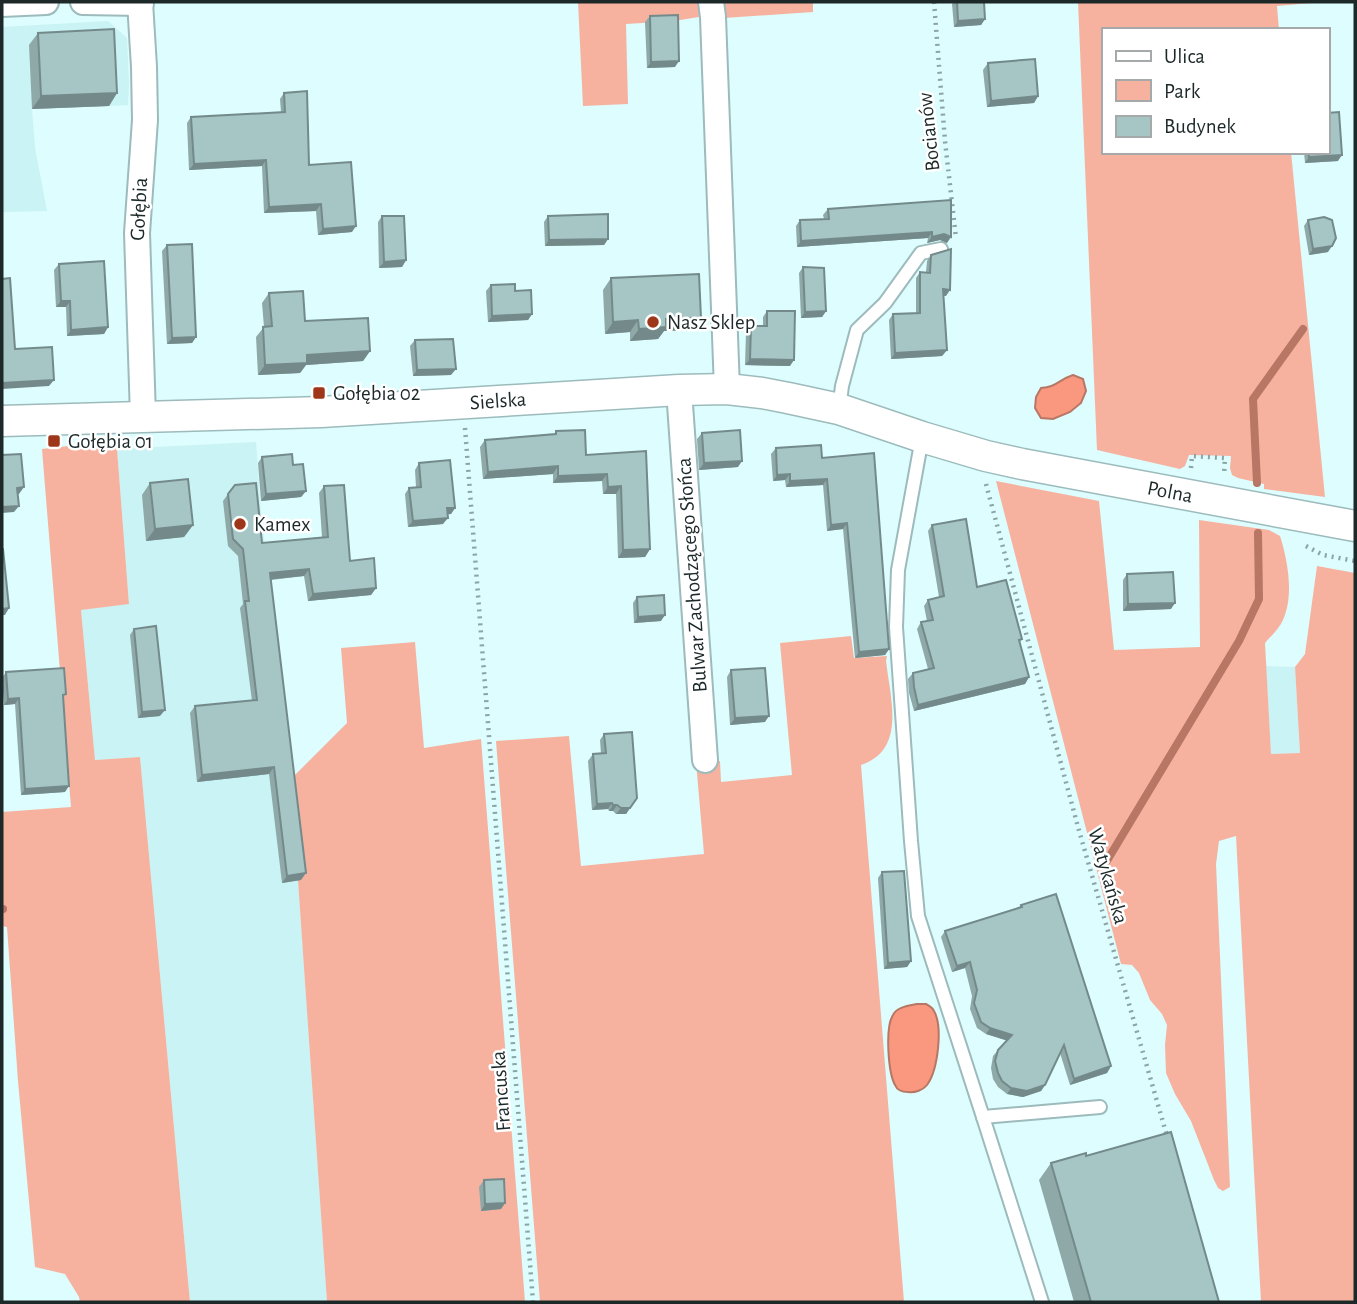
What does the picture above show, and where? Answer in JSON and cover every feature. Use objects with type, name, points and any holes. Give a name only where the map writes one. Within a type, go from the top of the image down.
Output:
[{"type":"street","points":[[2,4],[46,2]]},
{"type":"street","points":[[83,2],[140,3]]},
{"type":"street","points":[[711,2],[727,389]]},
{"type":"street","name":"Gołębia","points":[[140,3],[145,120],[137,233],[143,416]]},
{"type":"street","name":"Sielska","points":[[2,421],[321,412],[727,389],[762,393],[839,410],[986,456]]},
{"type":"street","name":"Bulwar Zachodzącego Słońca","points":[[679,390],[705,760]]},
{"type":"street","name":"Polna","points":[[986,456],[1355,526]]},
{"type":"lane","points":[[839,410],[842,386],[857,330],[886,303],[921,253],[941,249]]},
{"type":"lane","points":[[922,438],[898,570],[895,627],[918,916],[1042,1302]]},
{"type":"lane","points":[[983,1117],[1100,1107]]},
{"type":"path","name":"Bocianów","points":[[934,2],[956,242],[941,249]]},
{"type":"path","name":"Francuska","points":[[463,403],[533,1302]]},
{"type":"path","name":"Watykańska","points":[[986,456],[984,473],[996,523],[1078,828],[1170,1148]]},
{"type":"path","points":[[1192,456],[1225,458]]},
{"type":"path","points":[[1300,542],[1322,555],[1355,561]]},
{"type":"shaded area","points":[[108,21],[127,38],[128,105],[32,109],[35,148],[47,211],[2,212],[2,27]]},
{"type":"shaded area","points":[[1073,375],[1083,379],[1086,391],[1081,403],[1070,412],[1053,419],[1041,418],[1035,408],[1036,397],[1041,388]]},
{"type":"shaded area","points":[[256,442],[261,512],[291,779],[327,1302],[190,1302],[140,757],[95,760],[81,610],[129,603],[117,449]]},
{"type":"shaded area","points":[[1266,666],[1295,667],[1300,753],[1271,754]]},
{"type":"shaded area","points":[[926,1004],[934,1011],[938,1027],[938,1048],[934,1069],[927,1085],[919,1091],[906,1092],[897,1088],[893,1079],[888,1050],[889,1029],[897,1010]]},
{"type":"green space","points":[[578,2],[704,2],[705,16],[626,24],[628,104],[583,106]]},
{"type":"green space","points":[[721,2],[813,2],[813,12],[724,18]]},
{"type":"green space","points":[[1078,2],[1322,2],[1277,6],[1279,28],[1102,28],[1102,154],[1291,154],[1325,497],[1264,489],[1264,484],[1238,478],[1232,475],[1231,456],[1189,455],[1185,466],[1180,469],[1097,450]]},
{"type":"green space","points":[[112,441],[117,449],[129,604],[81,610],[95,760],[140,757],[190,1302],[80,1302],[65,1274],[35,1267],[7,927],[2,926],[2,812],[71,807],[42,449]]},
{"type":"green space","points":[[996,481],[1099,501],[1114,650],[1200,647],[1199,520],[1269,530],[1280,536],[1289,589],[1283,620],[1265,643],[1271,754],[1300,753],[1295,667],[1305,654],[1317,566],[1355,573],[1355,1302],[1261,1302],[1236,836],[1219,841],[1216,864],[1230,1187],[1223,1191],[1214,1180],[1191,1121],[1166,1073],[1167,1025],[1150,1000],[1139,973],[1132,965],[1121,964]]},
{"type":"green space","points":[[851,636],[854,658],[887,656],[892,706],[890,735],[885,747],[875,758],[861,765],[904,1302],[540,1302],[496,741],[569,736],[581,866],[704,854],[696,762],[720,761],[721,782],[792,775],[780,643]]},
{"type":"green space","points":[[415,642],[424,748],[481,739],[525,1302],[327,1302],[291,779],[347,723],[341,648]]},
{"type":"building","points":[[957,2],[984,2],[985,19],[958,21]]},
{"type":"building","points":[[678,15],[679,61],[651,62],[650,16]]},
{"type":"building","points":[[114,29],[117,93],[41,96],[38,33]]},
{"type":"building","points":[[1035,59],[1038,96],[991,101],[988,63]]},
{"type":"building","points":[[307,91],[309,165],[351,162],[356,226],[323,229],[321,204],[269,207],[266,160],[194,164],[191,117],[285,112],[284,93]]},
{"type":"building","points":[[1339,112],[1342,155],[1309,157],[1309,154],[1329,154],[1329,113]]},
{"type":"building","points":[[951,200],[951,237],[944,234],[932,237],[932,232],[801,241],[800,220],[829,219],[828,209]]},
{"type":"building","points":[[608,214],[608,239],[549,240],[548,216]]},
{"type":"building","points":[[382,216],[404,216],[406,260],[384,262]]},
{"type":"building","points":[[1324,217],[1332,220],[1336,238],[1332,246],[1313,249],[1308,220]]},
{"type":"building","points":[[192,244],[196,337],[172,338],[167,245]]},
{"type":"building","points":[[951,249],[950,290],[943,289],[947,350],[895,353],[893,314],[920,313],[920,272],[930,273],[931,255]]},
{"type":"building","points":[[104,261],[108,327],[71,330],[70,301],[61,301],[59,264]]},
{"type":"building","points":[[803,267],[824,268],[826,311],[805,312]]},
{"type":"building","points":[[699,274],[701,318],[666,319],[666,327],[639,329],[638,320],[613,322],[611,278]]},
{"type":"building","points":[[10,278],[15,349],[52,347],[54,380],[2,383],[2,279]]},
{"type":"building","points":[[515,284],[515,291],[531,290],[532,314],[492,316],[491,285]]},
{"type":"building","points":[[303,291],[305,321],[368,318],[370,351],[307,355],[307,363],[265,365],[263,327],[272,326],[269,293]]},
{"type":"building","points":[[767,311],[795,311],[794,360],[750,359],[751,326],[767,326]]},
{"type":"building","points":[[453,339],[456,369],[417,370],[415,340]]},
{"type":"building","points":[[585,430],[586,455],[646,451],[650,549],[623,550],[621,486],[608,487],[607,474],[558,476],[558,466],[488,472],[485,440]]},
{"type":"building","points":[[740,430],[742,461],[704,463],[702,433]]},
{"type":"building","points":[[821,445],[822,458],[874,453],[889,649],[859,652],[847,523],[831,525],[827,479],[790,481],[790,474],[777,475],[776,448]]},
{"type":"building","points":[[21,454],[24,487],[17,488],[19,506],[2,507],[2,455]]},
{"type":"building","points":[[292,454],[293,465],[303,464],[306,491],[266,494],[262,457]]},
{"type":"building","points":[[450,460],[455,508],[447,508],[448,518],[413,521],[409,488],[421,487],[419,463]]},
{"type":"building","points":[[188,479],[193,525],[155,529],[150,483]]},
{"type":"building","points":[[256,483],[262,543],[328,537],[324,486],[344,485],[350,561],[374,558],[376,588],[313,594],[309,569],[270,573],[306,873],[287,876],[274,767],[202,775],[195,706],[257,700],[245,601],[249,601],[243,549],[233,539],[228,494],[235,485]]},
{"type":"building","points":[[966,519],[977,587],[1006,580],[1029,677],[918,705],[913,673],[934,668],[921,622],[933,620],[928,600],[944,596],[932,525]]},
{"type":"building","points":[[2,549],[9,608],[2,609]]},
{"type":"building","points":[[1173,572],[1175,603],[1128,604],[1127,574]]},
{"type":"building","points":[[664,595],[665,615],[638,617],[637,597]]},
{"type":"building","points":[[156,626],[165,710],[142,712],[134,629]]},
{"type":"building","points":[[64,668],[66,694],[63,695],[69,786],[25,789],[19,698],[8,699],[6,672]]},
{"type":"building","points":[[765,668],[769,716],[735,718],[731,670]]},
{"type":"building","points":[[632,732],[637,798],[630,808],[621,808],[612,803],[597,804],[593,754],[606,753],[604,734]]},
{"type":"building","points":[[904,871],[911,961],[888,963],[882,872]]},
{"type":"building","points":[[1056,894],[1111,1066],[1074,1079],[1064,1045],[1045,1085],[1027,1091],[1011,1088],[1002,1081],[995,1061],[998,1050],[1012,1035],[981,1022],[974,1003],[977,990],[970,962],[957,966],[945,931]]},
{"type":"building","points":[[1171,1132],[1219,1302],[1091,1302],[1051,1163]]},
{"type":"building","points":[[504,1179],[505,1203],[485,1204],[484,1180]]},
{"type":"waterway","points":[[1257,483],[1253,399],[1303,329]]},
{"type":"waterway","points":[[1105,864],[1239,641],[1259,599],[1258,533]]},
{"type":"place","name":"Nasz Sklep","points":[[653,322]]},
{"type":"place","name":"Gołębia 02","points":[[319,393]]},
{"type":"place","name":"Gołębia 01","points":[[54,441]]},
{"type":"place","name":"Kamex","points":[[240,524]]}]
